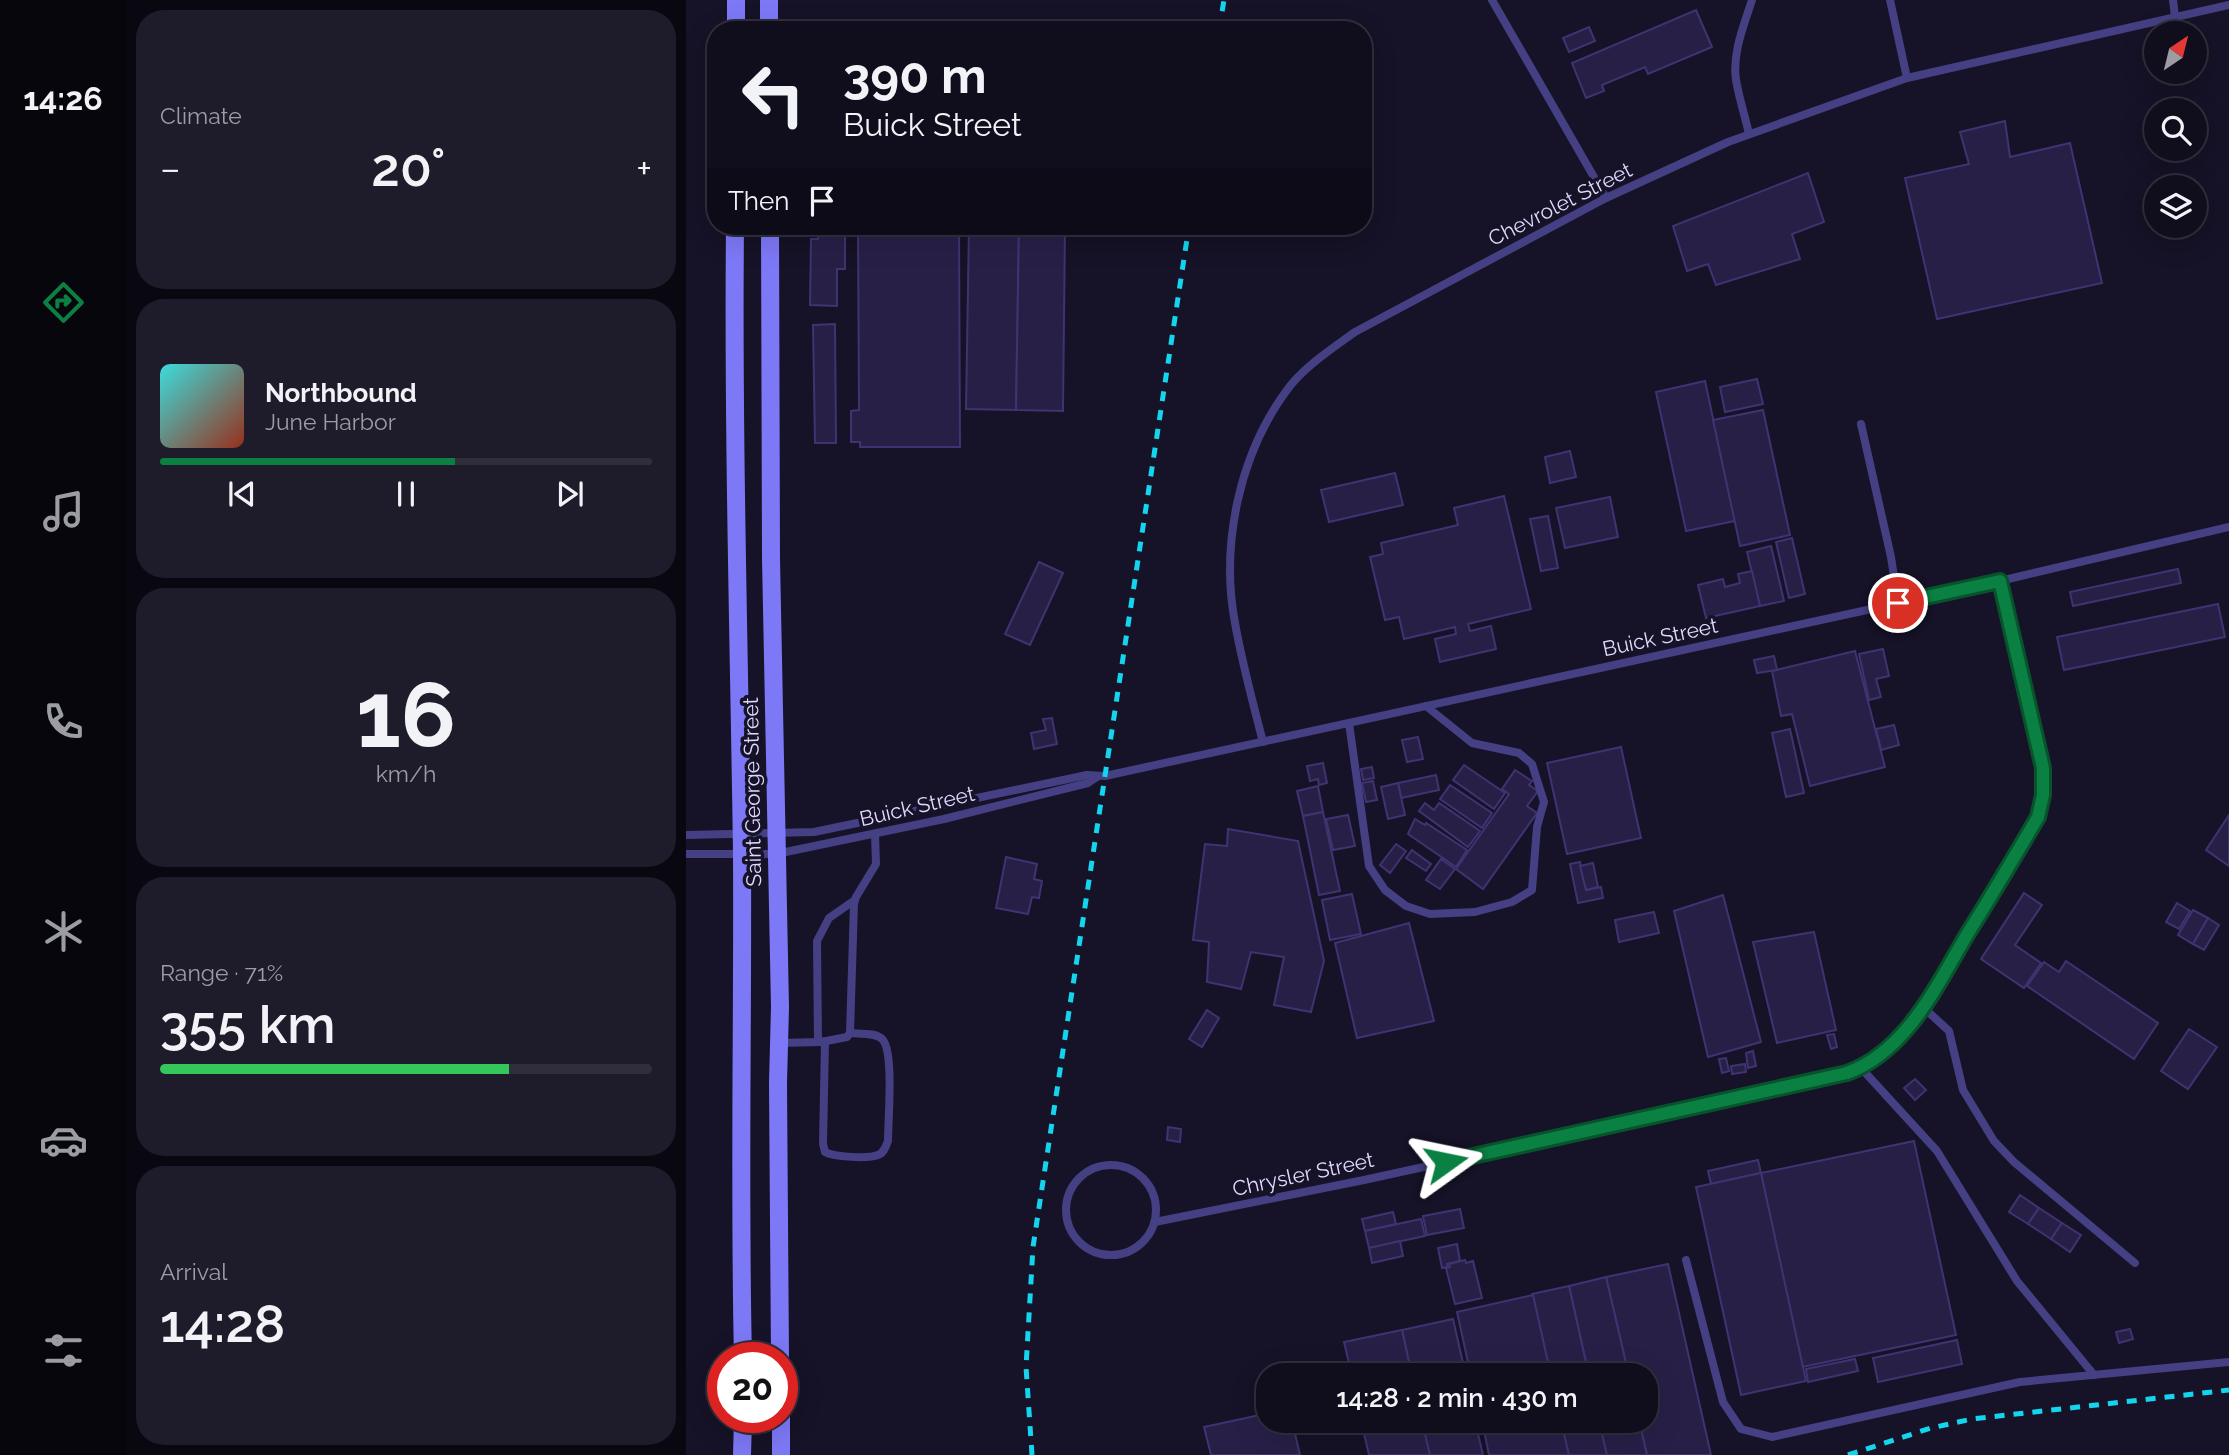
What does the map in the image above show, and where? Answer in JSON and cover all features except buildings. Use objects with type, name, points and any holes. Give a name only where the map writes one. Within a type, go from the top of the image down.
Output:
[{"type":"main road","points":[[736,0],[736,21]]},
{"type":"main road","points":[[769,0],[769,21]]},
{"type":"main road","name":"Saint George Street","points":[[735,235],[735,540],[742,854],[740,1237],[743,1342]]},
{"type":"main road","name":"Saint George Street","points":[[770,235],[780,1342]]},
{"type":"main road","points":[[742,1455],[743,1433]]},
{"type":"main road","points":[[781,1433],[781,1455]]},
{"type":"lane","points":[[1492,0],[1606,198]]},
{"type":"lane","points":[[1749,134],[1735,65],[1752,0]]},
{"type":"lane","points":[[1890,0],[1907,78]]},
{"type":"lane","points":[[2173,0],[2175,17]]},
{"type":"lane","name":"Chevrolet Street","points":[[1263,742],[1234,622],[1231,558],[1233,530],[1244,472],[1260,436],[1291,384],[1322,356],[1355,332],[1606,198],[1749,134],[1907,78],[2229,5]]},
{"type":"lane","points":[[1861,424],[1891,556],[1898,603]]},
{"type":"lane","name":"Buick Street","points":[[686,854],[776,854],[874,834],[1088,783],[1097,777],[2000,581],[2229,527]]},
{"type":"lane","name":"Chrysler Street","points":[[1155,1222],[1364,1180],[1813,1082],[1861,1068],[1879,1057],[1924,1008],[2038,817],[2043,795],[2043,768],[2000,581]]},
{"type":"lane","points":[[1349,723],[1369,866],[1385,890],[1406,906],[1430,914],[1475,912],[1512,902],[1532,890],[1537,827],[1544,802],[1533,766],[1519,753],[1472,743],[1426,706]]},
{"type":"lane","name":"Buick Street","points":[[686,835],[776,835],[814,832],[1087,775],[1097,777]]},
{"type":"lane","points":[[850,1033],[877,1036],[883,1040],[889,1059],[888,1141],[885,1149],[878,1155],[832,1156],[825,1152],[817,941],[829,918],[855,901],[876,864],[874,834]]},
{"type":"lane","points":[[779,1043],[822,1041],[847,1037],[850,1033],[855,901]]},
{"type":"lane","points":[[1924,1008],[1949,1031],[1963,1090],[1994,1142],[2014,1162],[2135,1263]]},
{"type":"lane","points":[[1861,1068],[1937,1151],[2017,1281],[2094,1375]]},
{"type":"lane","points":[[1110,1164],[1127,1167],[1141,1176],[1152,1189],[1157,1205],[1155,1222],[1148,1237],[1136,1249],[1120,1255],[1103,1255],[1088,1250],[1075,1238],[1067,1223],[1065,1207],[1070,1190],[1079,1177],[1094,1168],[1110,1164]]},
{"type":"lane","points":[[1686,1260],[1723,1402],[1741,1429],[1772,1437],[2020,1382],[2229,1362]]},
{"type":"railway","points":[[1220,21],[1224,0]]},
{"type":"railway","points":[[1032,1455],[1026,1367],[1033,1247],[1188,235]]},
{"type":"railway","points":[[1848,1455],[1931,1428],[1972,1419],[2229,1390]]},
{"type":"route","points":[[1446,1162],[1847,1073],[1879,1057],[1924,1008],[2038,817],[2044,782],[2000,581],[1898,603]]}]
